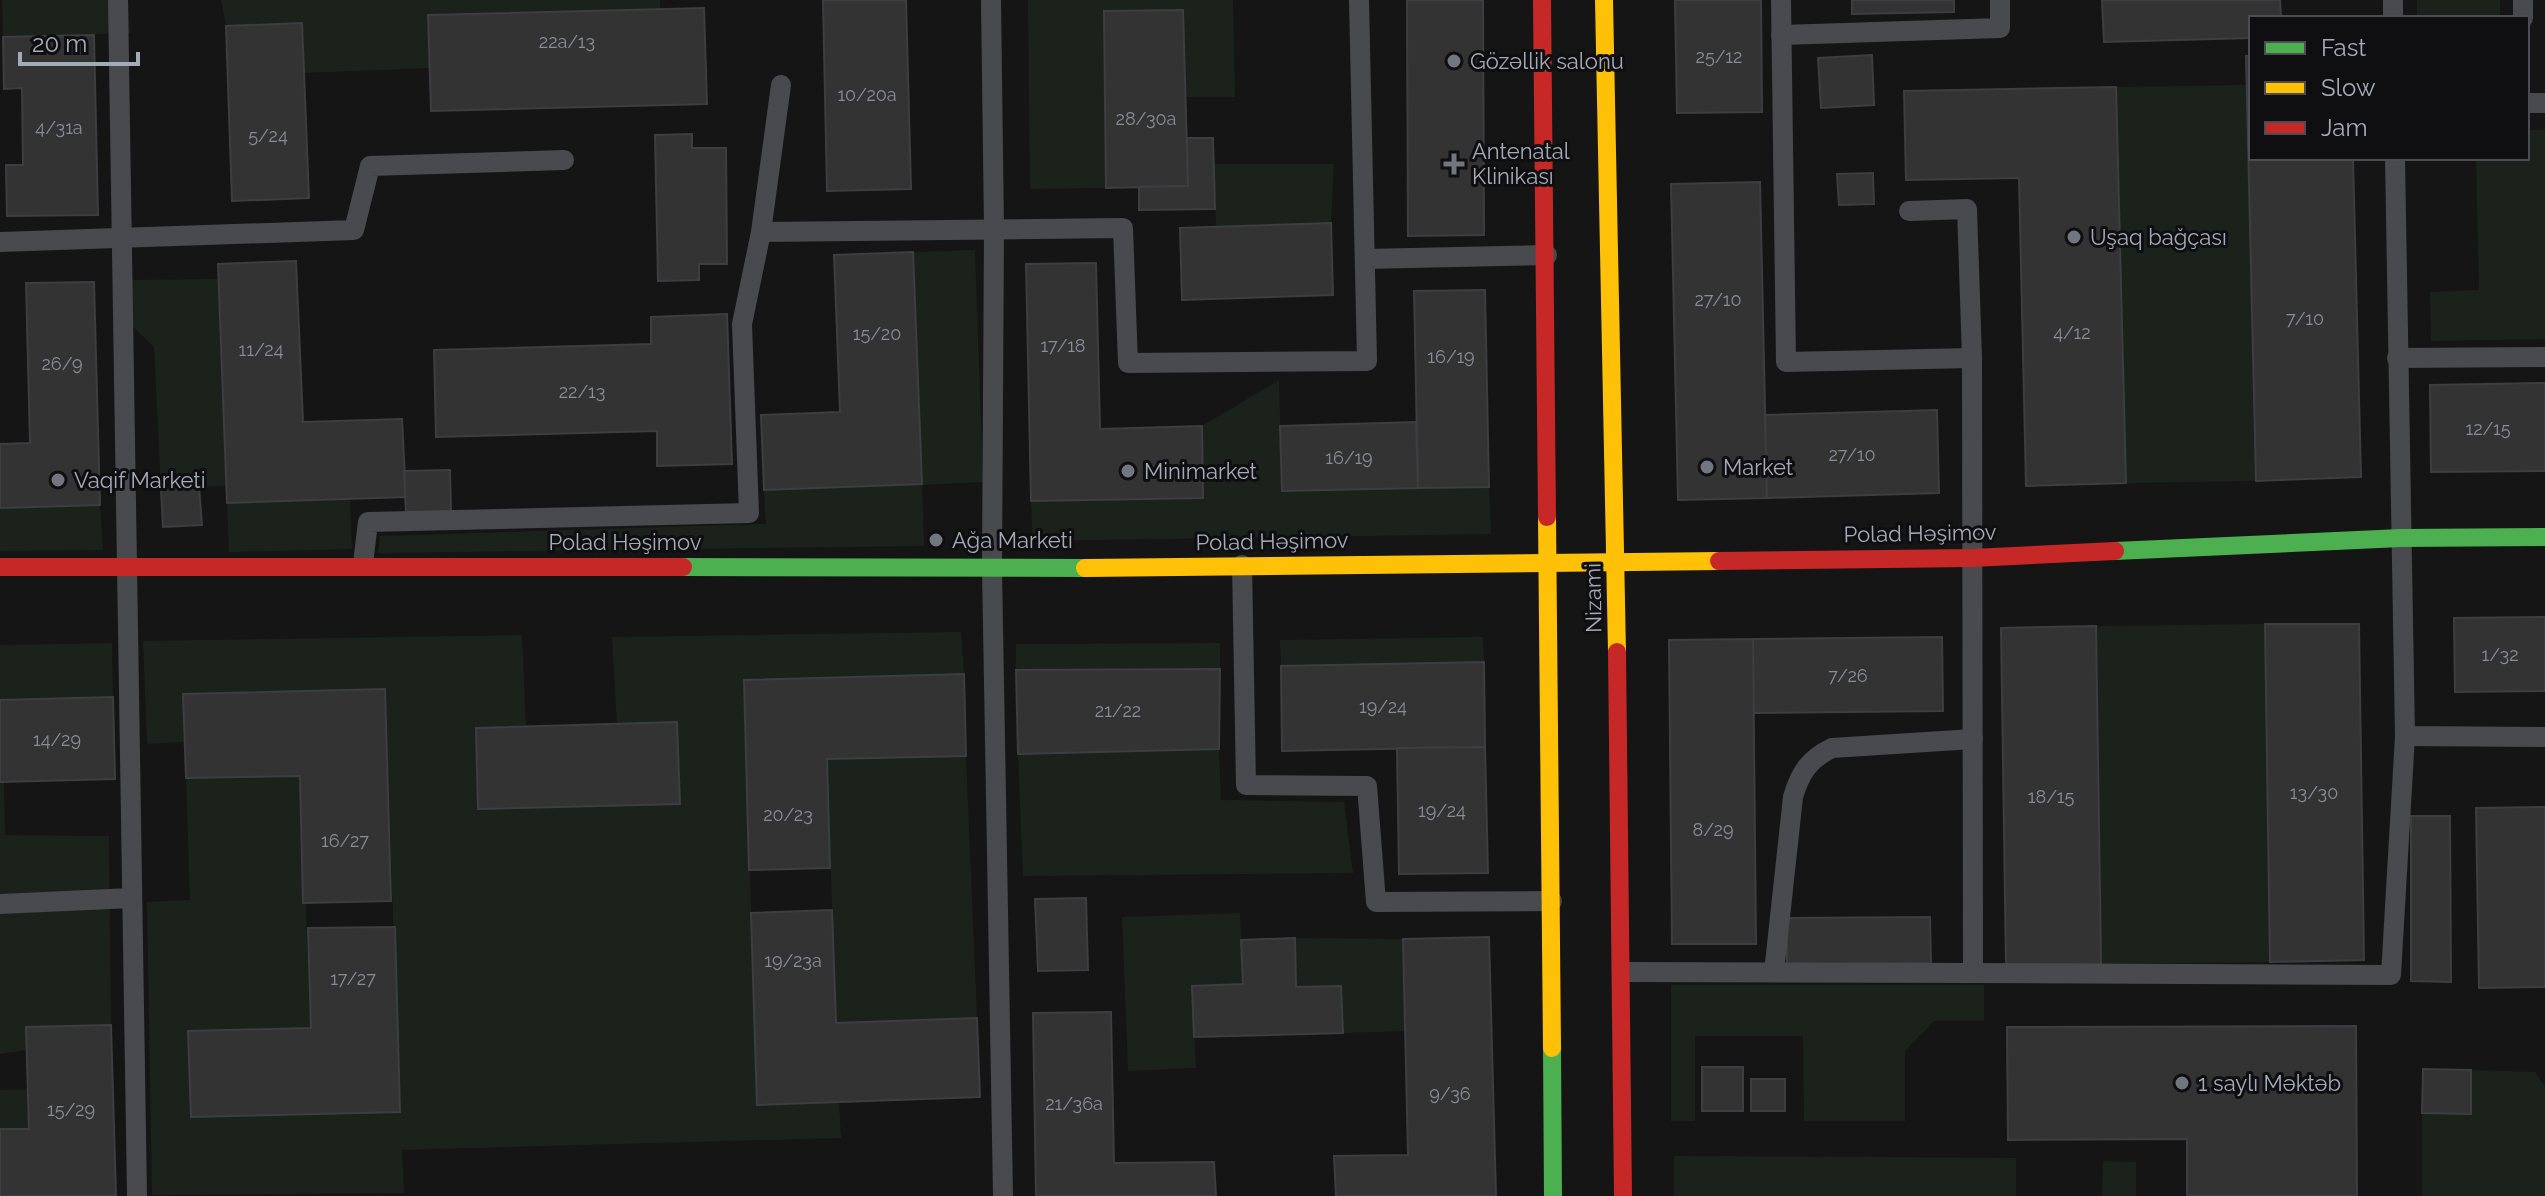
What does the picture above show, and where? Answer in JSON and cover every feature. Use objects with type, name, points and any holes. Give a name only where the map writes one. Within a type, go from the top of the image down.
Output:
[{"type":"street","name":"Nizami","points":[[1542,0],[1547,255],[1553,1196]]},
{"type":"street","name":"Nizami","points":[[1604,0],[1616,561],[1623,1196]]},
{"type":"street","name":"Polad Həşimov","points":[[0,567],[363,564],[992,569],[1972,558],[2401,538],[2545,537]]},
{"type":"lane","points":[[118,0],[137,1196]]},
{"type":"lane","points":[[991,0],[994,229],[992,569],[1003,1196]]},
{"type":"lane","points":[[761,232],[1123,228],[1128,363],[1367,361],[1359,0]]},
{"type":"lane","points":[[1781,0],[1786,362],[1972,358]]},
{"type":"lane","points":[[1781,35],[2000,28],[2000,0]]},
{"type":"lane","points":[[363,564],[368,522],[749,513],[742,324],[761,232],[781,85]]},
{"type":"lane","points":[[0,242],[354,230],[370,166],[564,160]]},
{"type":"lane","points":[[1622,972],[2391,975],[2405,736],[2395,160]]},
{"type":"lane","points":[[1909,211],[1967,209],[1972,358],[1973,973]]},
{"type":"lane","points":[[1365,259],[1547,255]]},
{"type":"lane","points":[[2397,358],[2545,357]]},
{"type":"lane","points":[[1242,565],[1246,785],[1367,786],[1376,902],[1552,901]]},
{"type":"lane","points":[[2405,736],[2545,737]]},
{"type":"lane","points":[[1774,972],[1793,797],[1800,774],[1818,755],[1832,748],[1973,739]]},
{"type":"lane","points":[[0,904],[132,898]]},
{"type":"shaded area","points":[[2,0],[128,0],[130,33],[3,37]]},
{"type":"shaded area","points":[[221,0],[660,0],[660,9],[429,15],[430,68],[304,73],[302,24],[226,26]]},
{"type":"shaded area","points":[[1028,0],[1233,0],[1235,97],[1185,97],[1183,10],[1105,11],[1106,188],[1030,189]]},
{"type":"shaded area","points":[[2417,0],[2500,0],[2500,16],[2417,16]]},
{"type":"shaded area","points":[[2246,85],[2256,481],[2126,483],[2116,87]]},
{"type":"shaded area","points":[[2529,130],[2545,130],[2545,339],[2431,341],[2430,292],[2479,290],[2476,160],[2529,160]]},
{"type":"shaded area","points":[[1214,164],[1334,164],[1331,223],[1216,227]]},
{"type":"shaded area","points":[[975,250],[983,482],[922,485],[924,546],[378,553],[380,536],[766,524],[764,490],[921,484],[913,252]]},
{"type":"shaded area","points":[[220,279],[228,486],[161,489],[154,347],[127,321],[125,280]]},
{"type":"shaded area","points":[[1279,380],[1282,491],[1489,487],[1491,534],[1033,541],[1031,501],[1203,498],[1202,426]]},
{"type":"shaded area","points":[[350,500],[352,549],[229,552],[227,503]]},
{"type":"shaded area","points":[[100,505],[103,550],[0,551],[0,508]]},
{"type":"shaded area","points":[[2265,624],[2270,962],[2101,964],[2096,626]]},
{"type":"shaded area","points":[[961,632],[964,674],[744,680],[757,1104],[839,1102],[841,1138],[402,1150],[404,1193],[152,1195],[147,902],[190,900],[186,778],[300,776],[311,1028],[189,1032],[191,1117],[400,1112],[385,689],[183,694],[184,742],[147,744],[143,641],[522,635],[526,726],[476,728],[479,809],[680,804],[677,722],[617,724],[612,637]]},
{"type":"shaded area","points":[[1483,637],[1484,662],[1281,666],[1280,640]]},
{"type":"shaded area","points":[[112,643],[113,697],[0,700],[0,645]]},
{"type":"shaded area","points":[[1220,643],[1220,669],[1016,670],[1016,644]]},
{"type":"shaded area","points":[[1219,749],[1221,800],[1344,802],[1353,873],[1023,876],[1018,754]]},
{"type":"shaded area","points":[[966,756],[977,1018],[836,1023],[827,759]]},
{"type":"shaded area","points":[[0,782],[4,782],[5,835],[109,836],[111,1025],[27,1027],[27,1050],[0,1054]]},
{"type":"shaded area","points":[[1240,913],[1243,984],[1192,986],[1196,1068],[1128,1071],[1122,917]]},
{"type":"shaded area","points":[[1295,938],[1403,939],[1406,1031],[1343,1033],[1341,986],[1296,987]]},
{"type":"shaded area","points":[[1671,985],[1984,985],[1984,1021],[1934,1021],[1905,1051],[1905,1121],[1804,1121],[1803,1036],[1695,1036],[1695,1121],[1671,1121]]},
{"type":"shaded area","points":[[2471,1070],[2535,1072],[2545,1087],[2545,1196],[2422,1196],[2422,1113],[2471,1114]]},
{"type":"shaded area","points":[[28,1089],[29,1129],[0,1129],[0,1090]]},
{"type":"shaded area","points":[[1674,1156],[2016,1158],[2016,1196],[1674,1196]]},
{"type":"shaded area","points":[[2103,1161],[2136,1162],[2136,1196],[2102,1196]]},
{"type":"building","points":[[823,0],[906,0],[911,189],[827,191]]},
{"type":"building","points":[[1407,0],[1483,0],[1484,235],[1408,236]]},
{"type":"building","points":[[1675,0],[1761,0],[1762,112],[1677,113]]},
{"type":"building","points":[[1852,0],[1954,0],[1954,12],[1852,14]]},
{"type":"building","points":[[2102,0],[2280,0],[2281,16],[2249,16],[2249,38],[2104,42]]},
{"type":"building","points":[[704,8],[707,104],[431,111],[428,15]]},
{"type":"building","points":[[1183,10],[1188,186],[1106,188],[1104,11]]},
{"type":"building","points":[[302,23],[309,198],[232,201],[226,26]]},
{"type":"building","points":[[94,35],[98,215],[7,216],[6,165],[23,165],[22,88],[4,89],[3,37]]},
{"type":"building","points":[[1872,55],[1874,105],[1821,108],[1818,58]]},
{"type":"building","points":[[2246,56],[2249,56],[2249,160],[2353,160],[2361,477],[2256,481]]},
{"type":"building","points":[[2116,87],[2126,483],[2026,486],[2019,178],[1906,180],[1904,91]]},
{"type":"building","points":[[692,134],[692,148],[726,148],[727,264],[699,264],[699,280],[658,281],[655,135]]},
{"type":"building","points":[[1187,138],[1213,138],[1215,209],[1139,210],[1139,187],[1188,186]]},
{"type":"building","points":[[1873,173],[1874,204],[1839,205],[1837,174]]},
{"type":"building","points":[[1760,182],[1767,498],[1678,500],[1671,184]]},
{"type":"building","points":[[1331,223],[1333,295],[1182,300],[1180,228]]},
{"type":"building","points":[[913,252],[922,484],[764,490],[761,415],[840,412],[834,255]]},
{"type":"building","points":[[296,261],[303,422],[402,419],[406,497],[227,503],[218,264]]},
{"type":"building","points":[[1096,263],[1100,429],[1202,426],[1203,498],[1031,501],[1026,264]]},
{"type":"building","points":[[94,282],[100,505],[0,508],[0,444],[30,443],[26,283]]},
{"type":"building","points":[[1485,290],[1489,487],[1418,488],[1414,291]]},
{"type":"building","points":[[727,314],[732,464],[657,466],[657,431],[436,437],[434,350],[651,344],[651,317]]},
{"type":"building","points":[[2545,383],[2545,471],[2431,472],[2430,385]]},
{"type":"building","points":[[1937,410],[1939,493],[1767,498],[1765,415]]},
{"type":"building","points":[[1416,422],[1418,488],[1282,491],[1280,426]]},
{"type":"building","points":[[450,470],[451,512],[406,513],[404,471]]},
{"type":"building","points":[[199,487],[202,525],[163,527],[161,489]]},
{"type":"building","points":[[2545,617],[2545,691],[2455,692],[2454,618]]},
{"type":"building","points":[[2265,624],[2359,624],[2364,960],[2270,962]]},
{"type":"building","points":[[2096,626],[2101,964],[2006,965],[2001,628]]},
{"type":"building","points":[[1942,637],[1943,711],[1753,713],[1753,639]]},
{"type":"building","points":[[1753,639],[1756,944],[1672,944],[1669,640]]},
{"type":"building","points":[[1484,662],[1485,747],[1282,751],[1281,666]]},
{"type":"building","points":[[1220,669],[1219,749],[1018,754],[1016,670]]},
{"type":"building","points":[[964,674],[966,756],[827,759],[830,868],[749,870],[744,680]]},
{"type":"building","points":[[385,689],[391,901],[303,903],[300,776],[186,778],[183,694]]},
{"type":"building","points":[[113,697],[115,779],[0,782],[0,700]]},
{"type":"building","points":[[677,722],[680,804],[478,809],[476,728]]},
{"type":"building","points":[[1485,747],[1488,873],[1399,874],[1397,748]]},
{"type":"building","points":[[2545,807],[2545,987],[2479,988],[2476,808]]},
{"type":"building","points":[[2411,816],[2450,816],[2451,982],[2411,981]]},
{"type":"building","points":[[1086,898],[1088,970],[1038,971],[1035,899]]},
{"type":"building","points":[[832,910],[836,1023],[977,1018],[980,1097],[757,1105],[751,913]]},
{"type":"building","points":[[1930,917],[1931,963],[1787,965],[1787,918]]},
{"type":"building","points":[[395,927],[400,1112],[191,1117],[188,1031],[311,1028],[308,928]]},
{"type":"building","points":[[1489,937],[1496,1196],[1336,1196],[1334,1156],[1408,1155],[1403,939]]},
{"type":"building","points":[[1295,938],[1296,987],[1341,986],[1343,1033],[1194,1037],[1192,986],[1243,984],[1241,940]]},
{"type":"building","points":[[1111,1012],[1114,1163],[1214,1162],[1216,1196],[1036,1196],[1033,1013]]},
{"type":"building","points":[[111,1025],[116,1196],[0,1196],[0,1129],[29,1129],[26,1027]]},
{"type":"building","name":"1 saylı Məktəb","points":[[2356,1026],[2357,1196],[2187,1196],[2187,1139],[2008,1140],[2007,1027]]},
{"type":"building","points":[[1702,1067],[1743,1067],[1743,1111],[1702,1111]]},
{"type":"building","points":[[2423,1069],[2471,1070],[2471,1114],[2422,1113]]},
{"type":"building","points":[[1751,1079],[1785,1079],[1785,1111],[1751,1111]]},
{"type":"traffic: fast","points":[[2115,551],[2401,538],[2545,537]]},
{"type":"traffic: fast","points":[[683,567],[1085,568]]},
{"type":"traffic: fast","points":[[1552,1048],[1553,1196]]},
{"type":"traffic: slow","points":[[1604,0],[1617,652]]},
{"type":"traffic: slow","points":[[1547,517],[1552,1048]]},
{"type":"traffic: slow","points":[[1085,568],[1719,561]]},
{"type":"traffic: jam","points":[[1542,0],[1547,517]]},
{"type":"traffic: jam","points":[[1719,561],[1972,558],[2115,551]]},
{"type":"traffic: jam","points":[[0,567],[683,567]]},
{"type":"traffic: jam","points":[[1617,652],[1623,1196]]},
{"type":"place","name":"Gözəllik salonu","points":[[1454,61]]},
{"type":"place","name":"Antenatal Klinikası","points":[[1454,164]]},
{"type":"place","name":"Uşaq bağçası","points":[[2074,237]]},
{"type":"place","name":"Market","points":[[1707,467]]},
{"type":"place","name":"Minimarket","points":[[1128,471]]},
{"type":"place","name":"Vaqif Marketi","points":[[58,480]]},
{"type":"place","name":"Ağa Marketi","points":[[936,540]]},
{"type":"place","name":"1 saylı Məktəb","points":[[2182,1083]]}]
